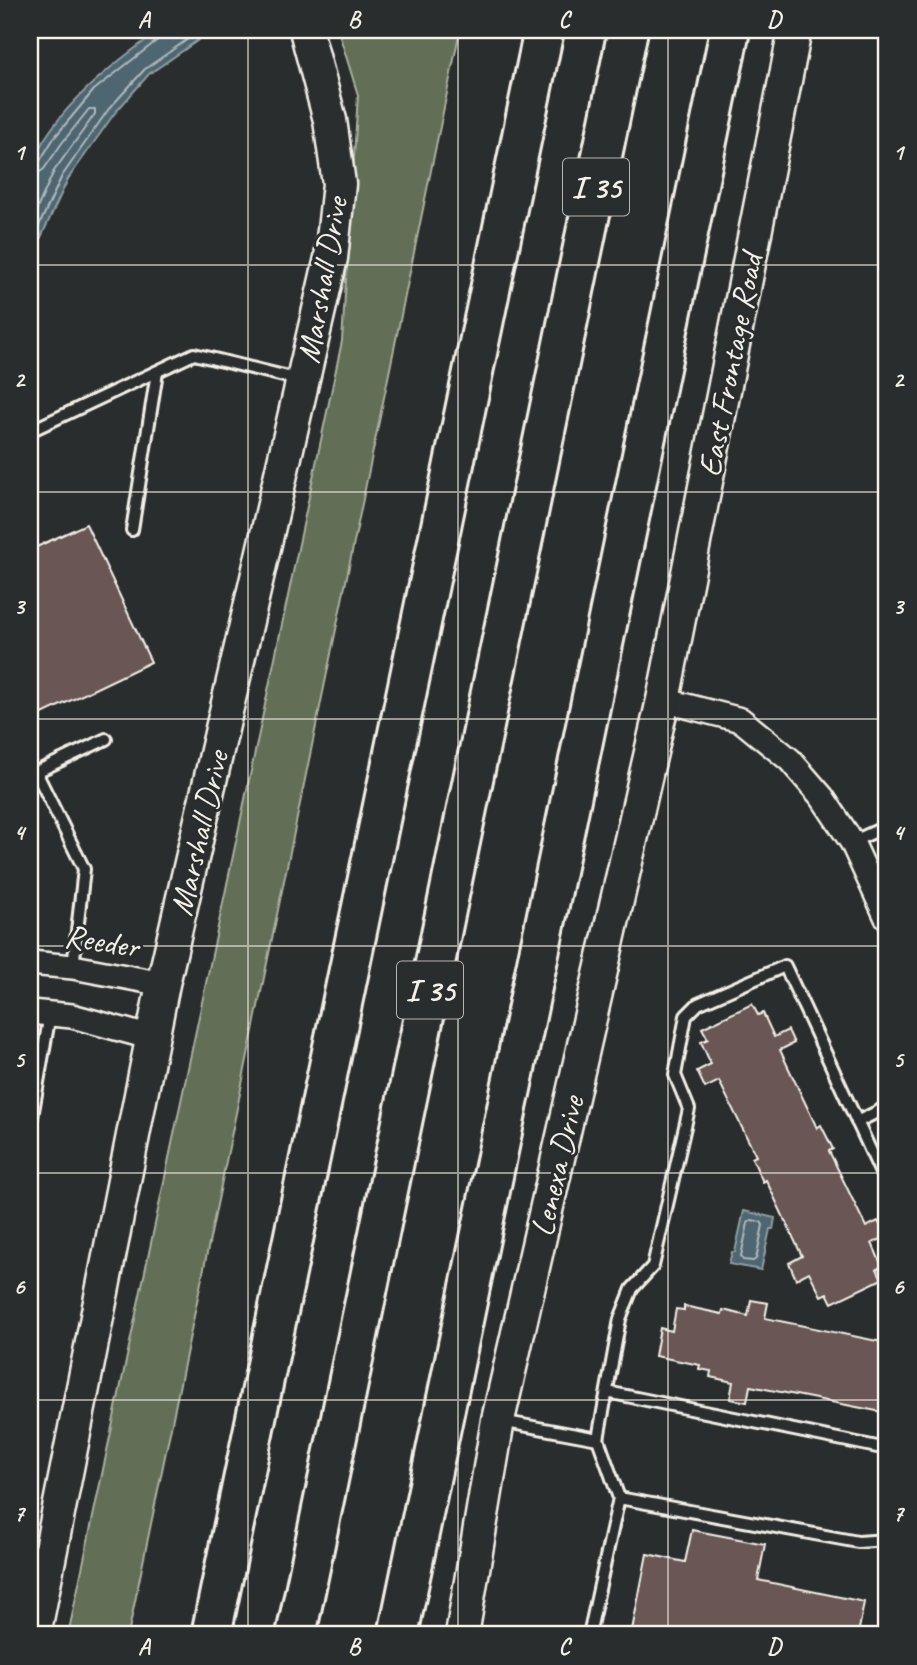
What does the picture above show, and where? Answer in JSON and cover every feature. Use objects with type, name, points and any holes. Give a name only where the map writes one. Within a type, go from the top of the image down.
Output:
[{"type":"highway","name":"I 35","points":[[211,1635],[544,30]]},
{"type":"highway","name":"I 35","points":[[296,1635],[628,30]]},
{"type":"highway","points":[[398,1635],[730,30]]},
{"type":"street","name":"East Frontage Road","points":[[663,700],[795,30]]},
{"type":"street","name":"Marshall Drive","points":[[34,1635],[163,984],[331,258],[339,184],[330,120],[307,32]]},
{"type":"street","points":[[663,700],[741,720],[790,760],[822,797],[852,842],[887,918]]},
{"type":"street","name":"Lenexa Drive","points":[[461,1635],[498,1420],[663,700]]},
{"type":"street","name":"Reeder","points":[[30,963],[73,967],[163,984]]},
{"type":"street","points":[[40,1013],[72,1016],[152,1038]]},
{"type":"lane","points":[[30,431],[194,354],[303,380]]},
{"type":"lane","points":[[132,530],[156,372]]},
{"type":"lane","points":[[73,967],[84,869],[33,773],[106,739]]},
{"type":"lane","points":[[852,842],[887,826]]},
{"type":"lane","points":[[589,1635],[619,1498],[598,1438],[620,1319],[632,1289],[653,1266],[689,1109],[674,1075],[686,1016],[698,1004],[785,966],[887,1186]]},
{"type":"lane","points":[[30,1128],[40,1013]]},
{"type":"lane","points":[[857,1122],[887,1107]]},
{"type":"lane","points":[[607,1392],[887,1450]]},
{"type":"lane","points":[[498,1420],[598,1438]]},
{"type":"lane","points":[[619,1498],[858,1542],[887,1540]]},
{"type":"green space","points":[[338,30],[460,30],[128,1635],[68,1635],[342,341],[358,95]]},
{"type":"water","points":[[160,30],[209,30],[149,74],[114,114],[68,179],[30,261],[30,167],[40,146],[53,126],[86,90]]},
{"type":"water","points":[[744,1211],[775,1218],[761,1270],[729,1264],[732,1252],[735,1252]]},
{"type":"building","points":[[86,524],[151,662],[30,720],[30,550]]},
{"type":"building","points":[[752,1004],[758,1015],[763,1013],[774,1037],[788,1030],[794,1043],[780,1050],[817,1128],[821,1125],[833,1149],[829,1151],[866,1227],[878,1221],[886,1237],[872,1243],[882,1266],[877,1269],[882,1279],[832,1303],[827,1293],[821,1296],[809,1272],[796,1279],[789,1263],[802,1256],[766,1180],[763,1182],[752,1158],[756,1156],[719,1081],[705,1088],[697,1071],[711,1064],[701,1042],[708,1039],[702,1028]]},
{"type":"building","points":[[751,1300],[768,1303],[765,1318],[887,1343],[887,1413],[750,1386],[747,1402],[730,1399],[733,1382],[710,1377],[711,1371],[699,1369],[700,1365],[655,1356],[660,1328],[672,1331],[676,1309],[684,1310],[684,1306],[748,1316]]},
{"type":"building","points":[[692,1530],[765,1544],[758,1580],[864,1602],[858,1635],[631,1635],[647,1554],[685,1562]]}]
